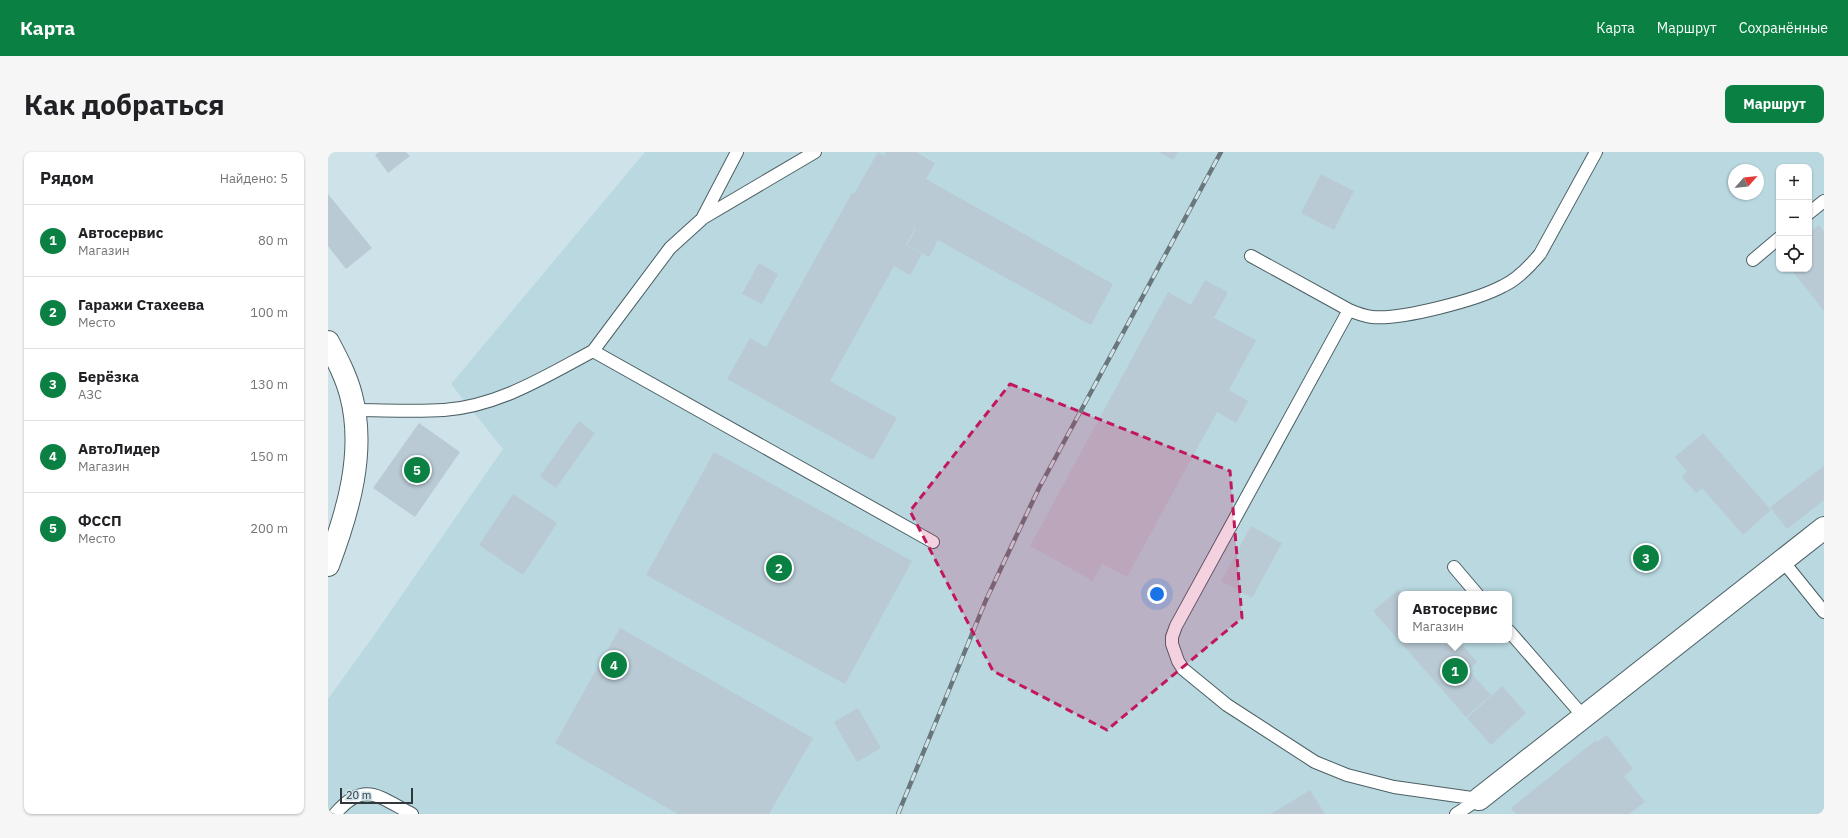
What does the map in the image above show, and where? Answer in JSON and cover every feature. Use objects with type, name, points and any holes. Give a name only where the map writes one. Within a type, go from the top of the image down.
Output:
[{"type":"street","points":[[328,342],[340,364],[351,395],[356,427],[355,461],[348,505],[328,565]]},
{"type":"street","points":[[1478,799],[1824,528]]},
{"type":"lane","points":[[702,219],[737,152]]},
{"type":"lane","points":[[353,410],[444,410],[479,404],[526,387],[593,351],[670,248],[702,219],[815,152]]},
{"type":"lane","points":[[1251,256],[1349,310],[1360,314],[1373,317],[1397,315],[1452,305],[1504,286],[1531,265],[1540,254],[1596,152]]},
{"type":"lane","points":[[1812,210],[1824,200]]},
{"type":"lane","points":[[1753,260],[1776,241]]},
{"type":"lane","points":[[1349,310],[1176,626],[1172,637],[1174,653],[1183,669],[1227,704],[1314,762],[1347,775],[1394,786],[1478,799]]},
{"type":"lane","points":[[593,351],[933,542]]},
{"type":"lane","points":[[1782,560],[1824,612]]},
{"type":"lane","points":[[1454,567],[1474,591]]},
{"type":"lane","points":[[1512,634],[1583,716]]},
{"type":"lane","points":[[335,814],[345,802],[360,795],[374,794],[412,814]]},
{"type":"lane","points":[[1456,814],[1478,799]]},
{"type":"highlighted area","points":[[1010,384],[1230,471],[1242,618],[1107,730],[993,671],[910,511]]},
{"type":"shaded area","points":[[645,152],[1824,152],[1824,814],[328,814],[328,699],[503,449],[451,384]]},
{"type":"building","points":[[379,152],[406,152],[410,156],[388,173],[375,155]]},
{"type":"building","points":[[878,152],[884,156],[886,152],[916,152],[935,163],[926,179],[1113,284],[1091,325],[938,240],[929,257],[907,245],[916,228],[883,210],[915,228],[906,245],[922,254],[910,275],[894,266],[830,381],[897,418],[873,460],[727,379],[750,338],[766,347],[852,193],[854,194]]},
{"type":"building","points":[[1159,152],[1178,152],[1173,160]]},
{"type":"building","points":[[1321,174],[1354,191],[1334,230],[1301,213]]},
{"type":"building","points":[[328,194],[372,248],[346,269],[328,246]]},
{"type":"building","points":[[1819,225],[1824,232],[1824,311],[1793,272],[1812,272],[1812,231]]},
{"type":"building","points":[[759,263],[778,274],[762,304],[742,294]]},
{"type":"building","points":[[1205,280],[1228,292],[1214,318],[1256,340],[1229,390],[1248,401],[1236,423],[1217,412],[1127,577],[1102,564],[1093,581],[1030,546],[1168,292],[1191,305]]},
{"type":"building","points":[[579,421],[595,433],[556,488],[540,476]]},
{"type":"building","points":[[419,423],[460,452],[415,517],[373,488]]},
{"type":"building","points":[[1703,433],[1771,510],[1743,535],[1702,488],[1696,493],[1682,477],[1687,471],[1675,457]]},
{"type":"building","points":[[714,452],[912,561],[845,684],[646,575]]},
{"type":"building","points":[[1824,466],[1824,500],[1787,529],[1770,507]]},
{"type":"building","points":[[513,494],[557,523],[523,575],[479,545]]},
{"type":"building","points":[[1251,526],[1282,543],[1252,598],[1221,581]]},
{"type":"building","points":[[1398,590],[1399,591],[1398,639],[1373,611]]},
{"type":"building","points":[[620,628],[813,738],[769,814],[678,814],[555,743]]},
{"type":"building","points":[[1401,643],[1461,643],[1477,662],[1468,670],[1491,695],[1466,717]]},
{"type":"building","points":[[1502,686],[1526,713],[1491,745],[1467,718]]},
{"type":"building","points":[[858,708],[881,748],[857,762],[834,722]]},
{"type":"building","points":[[1607,735],[1633,769],[1624,776],[1645,802],[1629,814],[1516,814],[1511,808],[1596,740],[1597,742]]},
{"type":"building","points":[[1310,790],[1325,814],[1271,814]]},
{"type":"railway","points":[[898,814],[986,600],[1039,488],[1221,152]]},
{"type":"place","name":"ФССП","points":[[417,470]]},
{"type":"place","name":"Берёзка","points":[[1646,558]]},
{"type":"place","name":"Гаражи Стахеева","points":[[779,568]]},
{"type":"place","name":"АвтоЛидер","points":[[614,665]]},
{"type":"place","name":"Автосервис","points":[[1455,671]]}]
